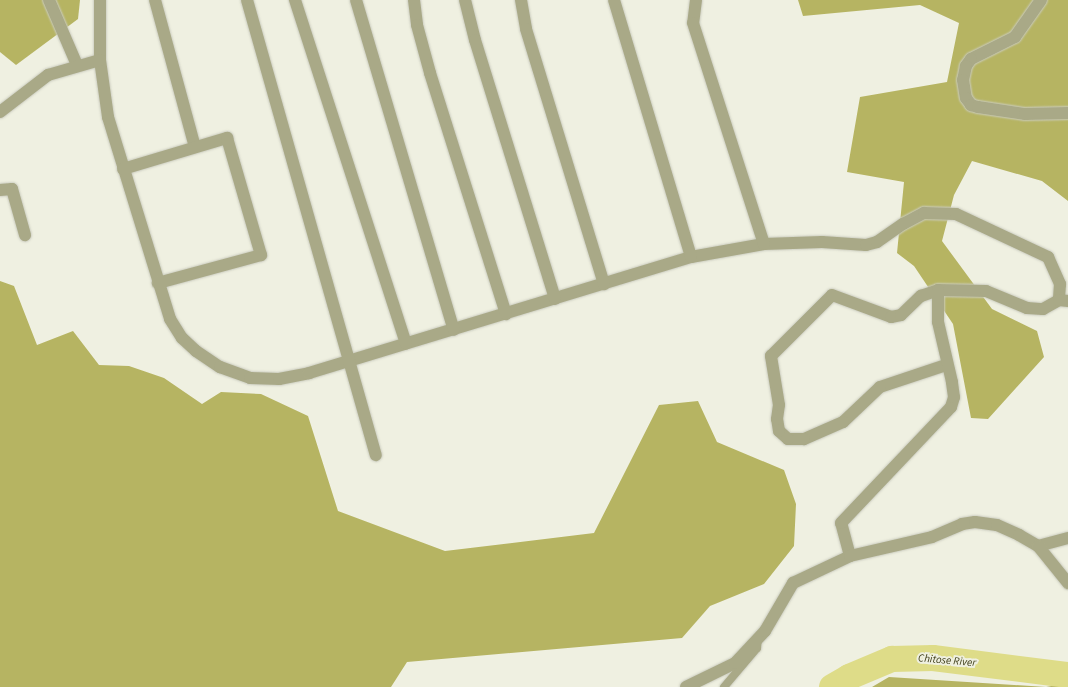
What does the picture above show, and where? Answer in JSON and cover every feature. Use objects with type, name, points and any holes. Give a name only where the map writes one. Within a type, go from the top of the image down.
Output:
[{"type":"street","points":[[49,0],[77,65]]},
{"type":"street","points":[[100,0],[100,60],[108,117],[158,283],[170,319],[182,338],[196,351],[220,367],[250,378],[279,379],[348,362],[691,257],[764,244],[822,242],[866,245],[877,242],[903,224],[924,213],[956,214],[1048,257],[1060,284],[1063,300],[1042,309],[1027,308],[986,291],[938,290],[921,296],[901,315],[891,317],[840,296],[828,297],[771,356],[779,405],[777,419],[779,431],[788,439],[804,439],[839,425],[880,387],[946,365]]},
{"type":"street","points":[[155,0],[195,148]]},
{"type":"street","points":[[247,0],[348,362],[376,455]]},
{"type":"street","points":[[295,0],[406,344]]},
{"type":"street","points":[[356,0],[454,330]]},
{"type":"street","points":[[414,0],[416,25],[430,73],[506,314]]},
{"type":"street","points":[[465,0],[475,40],[555,299]]},
{"type":"street","points":[[521,0],[526,29],[604,284]]},
{"type":"street","points":[[614,0],[691,257]]},
{"type":"street","points":[[696,0],[693,23],[764,244]]},
{"type":"street","points":[[1041,0],[1015,37],[971,58],[966,66],[963,80],[966,98],[971,105],[994,110],[1025,114],[1068,113]]},
{"type":"street","points":[[0,112],[48,75],[77,65],[100,60]]},
{"type":"street","points":[[123,168],[227,138],[261,255],[158,283]]},
{"type":"street","points":[[0,190],[12,189],[25,235]]},
{"type":"street","points":[[850,556],[841,523],[951,407],[954,397],[938,322],[938,290]]},
{"type":"street","points":[[686,687],[734,663],[758,638],[793,583],[850,556],[932,537],[962,524],[975,522],[997,525],[1038,546],[1068,583]]},
{"type":"street","points":[[1038,546],[1068,538]]},
{"type":"lane","points":[[724,687],[757,648],[758,638]]},
{"type":"shaded area","points":[[0,0],[80,0],[78,19],[16,65],[0,52]]},
{"type":"shaded area","points":[[798,0],[1068,0],[1068,201],[1042,181],[972,161],[954,195],[942,241],[992,309],[1037,331],[1044,357],[988,419],[971,418],[953,324],[914,266],[897,253],[904,182],[847,172],[860,97],[947,82],[959,23],[920,5],[803,16]]},
{"type":"shaded area","points":[[0,281],[14,286],[37,345],[73,331],[99,365],[129,366],[164,378],[202,404],[221,392],[261,394],[308,416],[338,511],[445,551],[594,533],[659,405],[698,401],[717,442],[784,470],[796,504],[794,546],[764,584],[710,606],[682,638],[407,662],[391,687],[0,687]]},
{"type":"shaded area","points":[[889,677],[1046,687],[872,687]]},
{"type":"shaded area","points":[[1068,683],[1068,687],[1046,687]]},
{"type":"waterway","name":"Chitose River","points":[[832,687],[849,677],[892,659],[933,658],[1068,675]]}]
